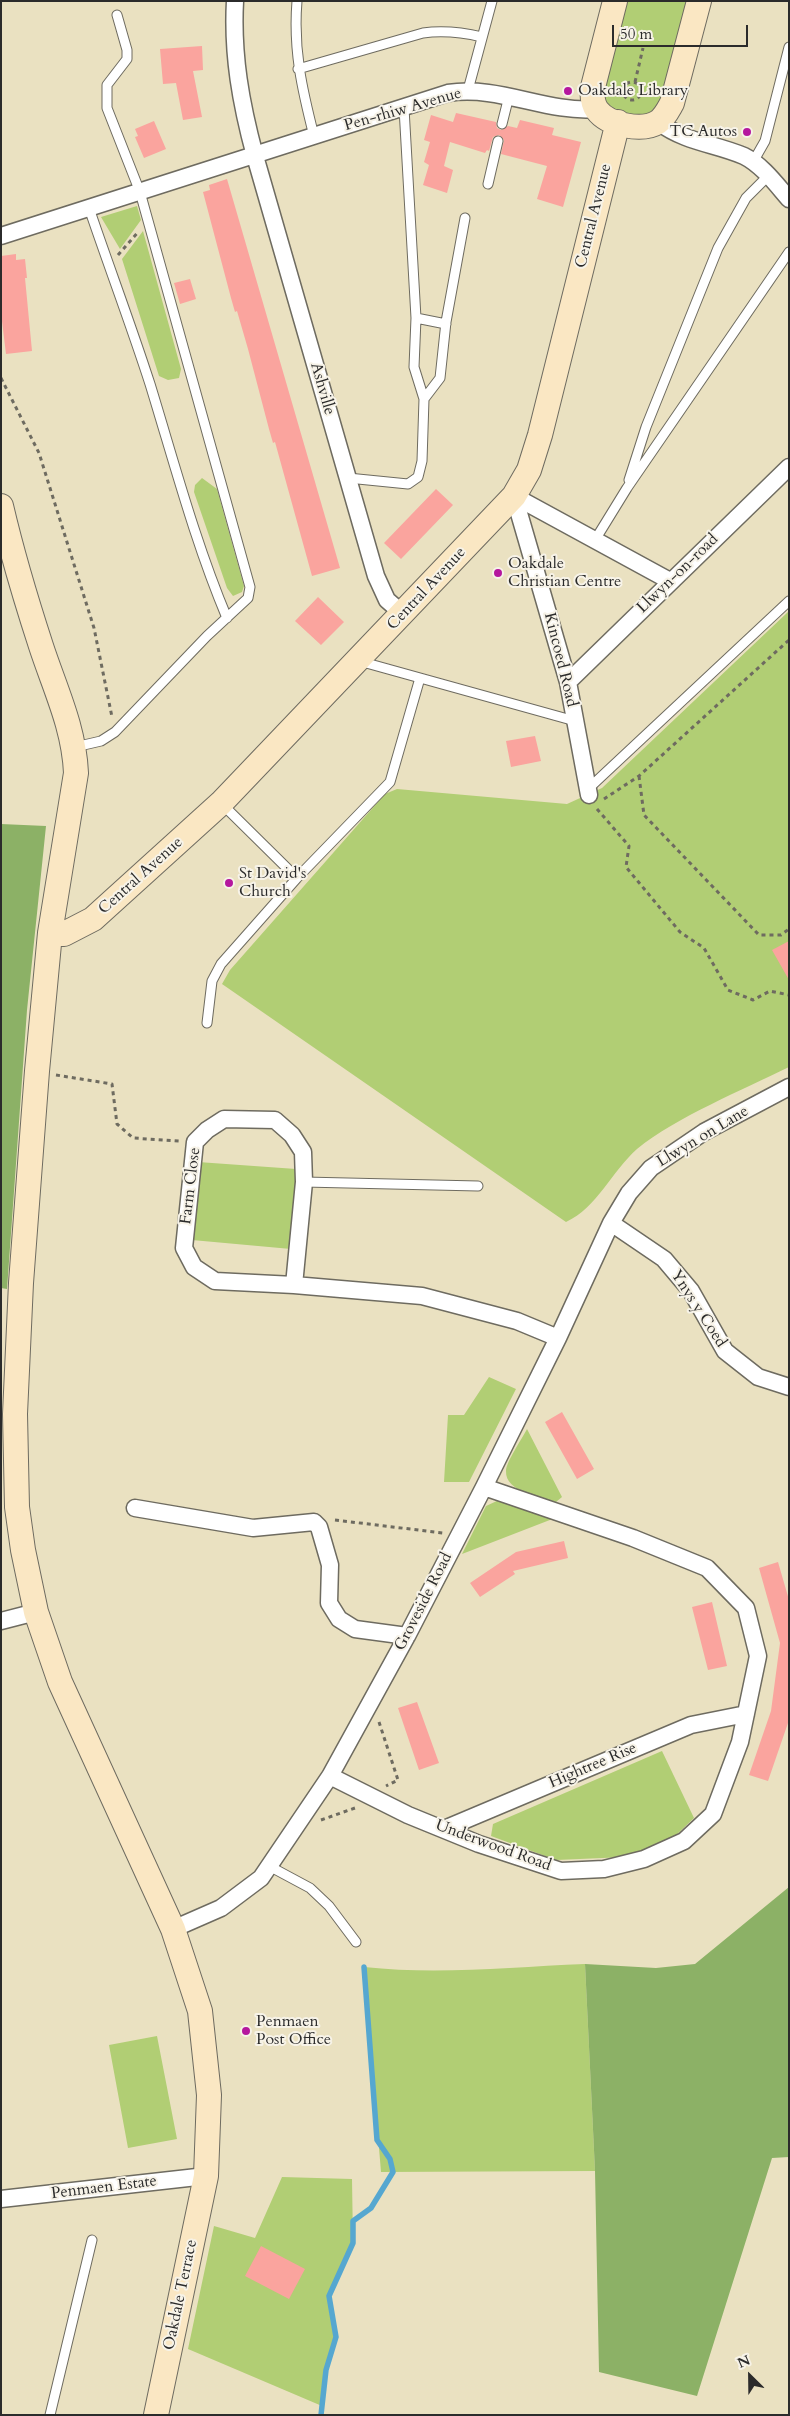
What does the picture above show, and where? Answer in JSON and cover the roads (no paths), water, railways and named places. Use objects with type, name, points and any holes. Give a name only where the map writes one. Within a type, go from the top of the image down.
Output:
[{"type":"street","name":"Ashville","points":[[235,1],[236,62],[242,106],[255,156],[376,576],[387,600],[403,614]]},
{"type":"street","points":[[615,1],[592,87],[592,99],[596,109],[604,117],[637,127],[649,126],[658,122],[672,103],[700,1]]},
{"type":"street","name":"Pen-rhiw Avenue","points":[[1,236],[448,93],[468,90],[509,96],[575,111],[596,109]]},
{"type":"street","name":"Central Avenue","points":[[50,934],[64,934],[94,919],[221,803],[514,496],[529,470],[540,435],[618,122]]},
{"type":"street","points":[[658,122],[674,134],[745,157],[768,176],[788,197]]},
{"type":"street","name":"Llwyn-on-road","points":[[568,682],[789,467]]},
{"type":"street","points":[[514,496],[670,581]]},
{"type":"street","name":"Kincoed Road","points":[[514,496],[568,682],[591,796]]},
{"type":"street","name":"Oakdale Terrace","points":[[1,506],[22,586],[67,719],[74,748],[76,773],[50,934],[37,1071],[21,1283],[15,1414],[17,1507],[23,1550],[36,1612],[60,1682],[173,1929],[200,2011],[209,2095],[206,2176],[156,2415]]},
{"type":"street","name":"Llwyn on Lane","points":[[611,1223],[630,1193],[651,1168],[704,1132],[789,1086]]},
{"type":"street","name":"Farm Close","points":[[294,1285],[304,1182],[303,1152],[292,1135],[275,1120],[224,1119],[207,1130],[195,1142],[184,1248],[194,1267],[215,1281],[294,1285],[422,1296],[517,1322],[558,1338]]},
{"type":"street","name":"Groveside Road","points":[[173,1929],[221,1908],[261,1878],[330,1776],[407,1636],[484,1487],[558,1338],[611,1223]]},
{"type":"street","name":"Ynys y Coed","points":[[611,1223],[664,1259],[690,1291],[725,1351],[758,1377],[789,1387]]},
{"type":"street","name":"Underwood Road","points":[[330,1776],[444,1830],[479,1844],[561,1871],[604,1869],[644,1858],[684,1842],[713,1814],[740,1742],[758,1656],[746,1608],[707,1568],[633,1538],[484,1487]]},
{"type":"street","points":[[135,1508],[253,1528],[314,1522],[319,1527],[330,1565],[329,1603],[339,1619],[356,1629],[407,1636]]},
{"type":"street","points":[[1,1621],[36,1612]]},
{"type":"street","name":"Hightree Rise","points":[[444,1830],[691,1725],[746,1714]]},
{"type":"street","name":"Penmaen Estate","points":[[1,2200],[206,2176]]},
{"type":"lane","points":[[297,1],[295,30],[298,69],[314,136]]},
{"type":"lane","points":[[468,90],[492,1]]},
{"type":"lane","points":[[74,748],[101,741],[114,732],[248,598],[250,587],[140,192],[107,108],[107,84],[126,59],[127,50],[117,14]]},
{"type":"lane","points":[[298,69],[423,33],[459,32],[482,37]]},
{"type":"lane","points":[[752,162],[765,141],[789,47]]},
{"type":"lane","points":[[502,124],[509,96]]},
{"type":"lane","points":[[348,478],[408,484],[418,478],[422,461],[424,399],[414,367],[416,318],[404,108]]},
{"type":"lane","points":[[488,184],[498,141]]},
{"type":"lane","points":[[627,488],[646,428],[718,248],[746,198],[768,176]]},
{"type":"lane","points":[[89,208],[150,382],[210,576],[227,618]]},
{"type":"lane","points":[[424,399],[440,378],[446,324],[465,218]]},
{"type":"lane","points":[[596,540],[627,488],[789,252]]},
{"type":"lane","points":[[416,318],[446,324]]},
{"type":"lane","points":[[591,796],[789,601]]},
{"type":"lane","points":[[358,660],[575,721]]},
{"type":"lane","points":[[207,1023],[212,981],[221,964],[297,878],[390,782],[420,678]]},
{"type":"lane","points":[[221,803],[297,878]]},
{"type":"lane","points":[[304,1182],[478,1186]]},
{"type":"lane","points":[[269,1866],[310,1888],[329,1906],[356,1942]]},
{"type":"lane","points":[[50,2415],[92,2240]]},
{"type":"waterway","points":[[321,2415],[326,2370],[336,2337],[329,2296],[353,2243],[353,2221],[371,2208],[393,2172],[390,2159],[377,2140],[364,1967]]},
{"type":"place","name":"Oakdale Library","points":[[568,91]]},
{"type":"place","name":"TC Autos","points":[[747,132]]},
{"type":"place","name":"Oakdale Christian Centre","points":[[498,573]]},
{"type":"place","name":"St David's Church","points":[[229,883]]},
{"type":"place","name":"Penmaen Post Office","points":[[246,2031]]}]
